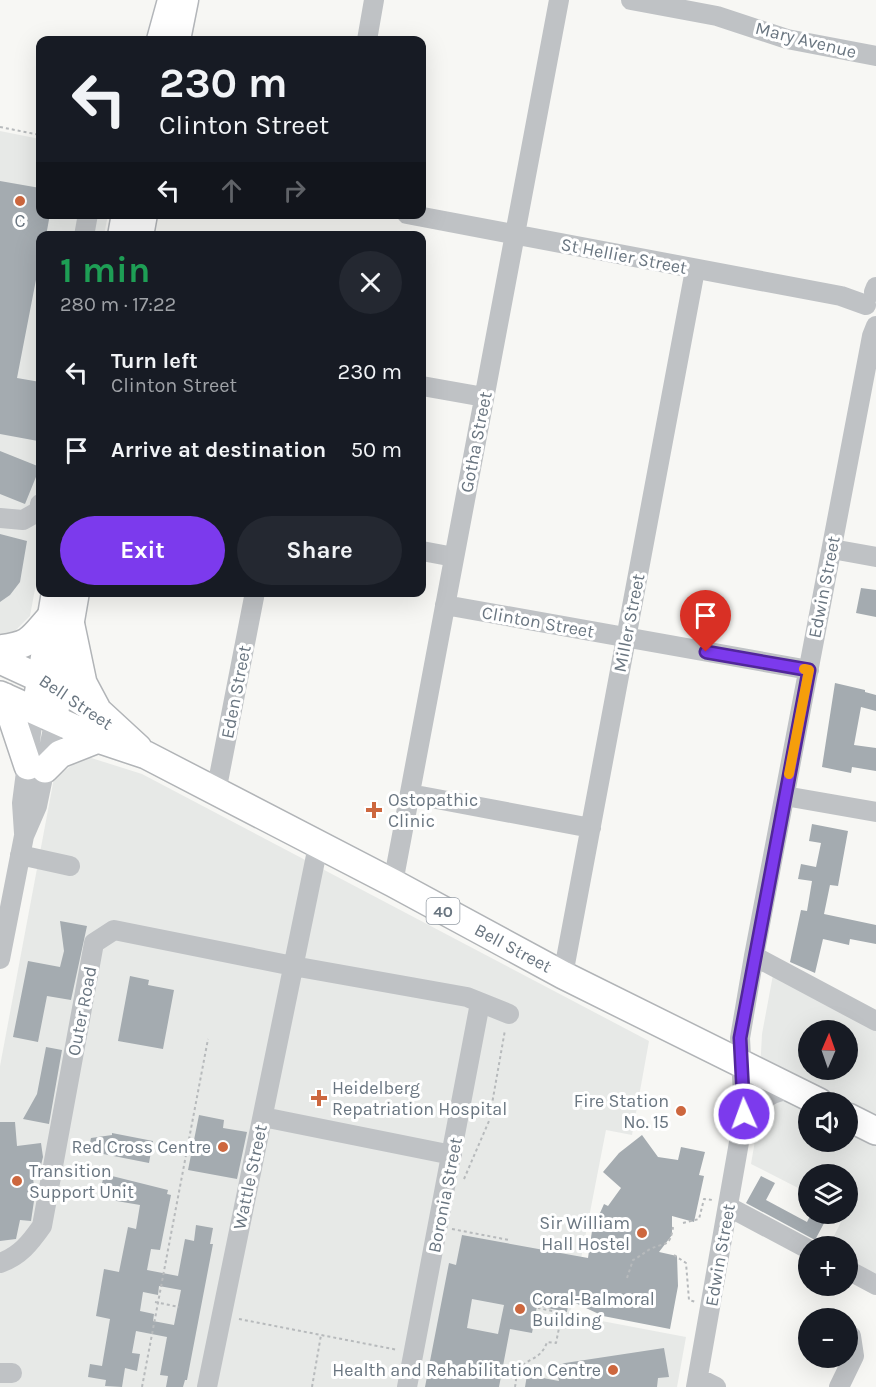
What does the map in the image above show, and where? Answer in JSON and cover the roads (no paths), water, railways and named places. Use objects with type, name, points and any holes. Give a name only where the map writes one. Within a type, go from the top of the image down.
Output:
[{"type":"highway","points":[[0,649],[18,647],[60,623],[99,726],[60,754],[37,767],[3,696]]},
{"type":"highway","name":"Bell Street","points":[[0,660],[50,682],[99,726],[146,755],[564,975],[798,1092]]},
{"type":"highway","name":"Bell Street","points":[[3,696],[45,714],[99,726]]},
{"type":"highway","points":[[858,1122],[876,1131]]},
{"type":"main road","points":[[160,36],[170,0]]},
{"type":"main road","points":[[179,36],[186,0]]},
{"type":"main road","points":[[55,597],[60,623]]},
{"type":"main road","points":[[45,714],[60,623],[74,597]]},
{"type":"street","points":[[368,36],[374,0]]},
{"type":"street","name":"Gotha Street","points":[[393,884],[559,0]]},
{"type":"street","name":"Mary Avenue","points":[[631,0],[717,16],[798,42],[876,56]]},
{"type":"street","name":"St Hellier Street","points":[[426,218],[841,296],[873,306]]},
{"type":"street","name":"Miller Street","points":[[564,975],[695,270]]},
{"type":"street","name":"Edwin Street","points":[[697,1382],[722,1204],[742,1123],[740,1038],[832,549],[873,306]]},
{"type":"street","points":[[426,387],[484,397]]},
{"type":"street","points":[[0,518],[23,520],[36,513]]},
{"type":"street","points":[[832,549],[876,557]]},
{"type":"street","points":[[426,552],[454,557]]},
{"type":"street","name":"Eden Street","points":[[216,792],[254,597]]},
{"type":"street","name":"Clinton Street","points":[[446,605],[809,670]]},
{"type":"street","points":[[0,959],[3,923],[22,845],[22,803],[37,767],[45,714]]},
{"type":"street","points":[[410,794],[591,828]]},
{"type":"street","points":[[785,796],[876,812]]},
{"type":"street","points":[[22,845],[70,866]]},
{"type":"street","name":"Wattle Street","points":[[207,1387],[318,846]]},
{"type":"street","name":"Outer Road","points":[[0,1263],[14,1258],[32,1241],[42,1226],[94,943],[114,930],[467,998],[505,1012]]},
{"type":"street","points":[[754,956],[876,1021]]},
{"type":"street","name":"Boronia Street","points":[[407,1387],[480,1003]]},
{"type":"street","points":[[742,1123],[765,1097],[781,1089],[794,1090]]},
{"type":"street","points":[[263,1117],[452,1155]]},
{"type":"street","points":[[722,1204],[798,1244]]},
{"type":"street","points":[[858,1275],[876,1285]]},
{"type":"street","points":[[839,1387],[848,1368]]},
{"type":"street","points":[[697,1382],[716,1387]]},
{"type":"place","name":"C","points":[[20,201]]},
{"type":"place","name":"Ostopathic Clinic","points":[[374,810]]},
{"type":"place","name":"Heidelberg Repatriation Hospital","points":[[319,1098]]},
{"type":"place","name":"Fire Station No. 15","points":[[681,1111]]},
{"type":"place","name":"Red Cross Centre","points":[[223,1147]]},
{"type":"place","name":"Transition Support Unit","points":[[17,1181]]},
{"type":"place","name":"Sir William Hall Hostel","points":[[642,1233]]},
{"type":"place","name":"Coral-Balmoral Building","points":[[520,1309]]},
{"type":"place","name":"Health and Rehabilitation Centre","points":[[613,1370]]}]
